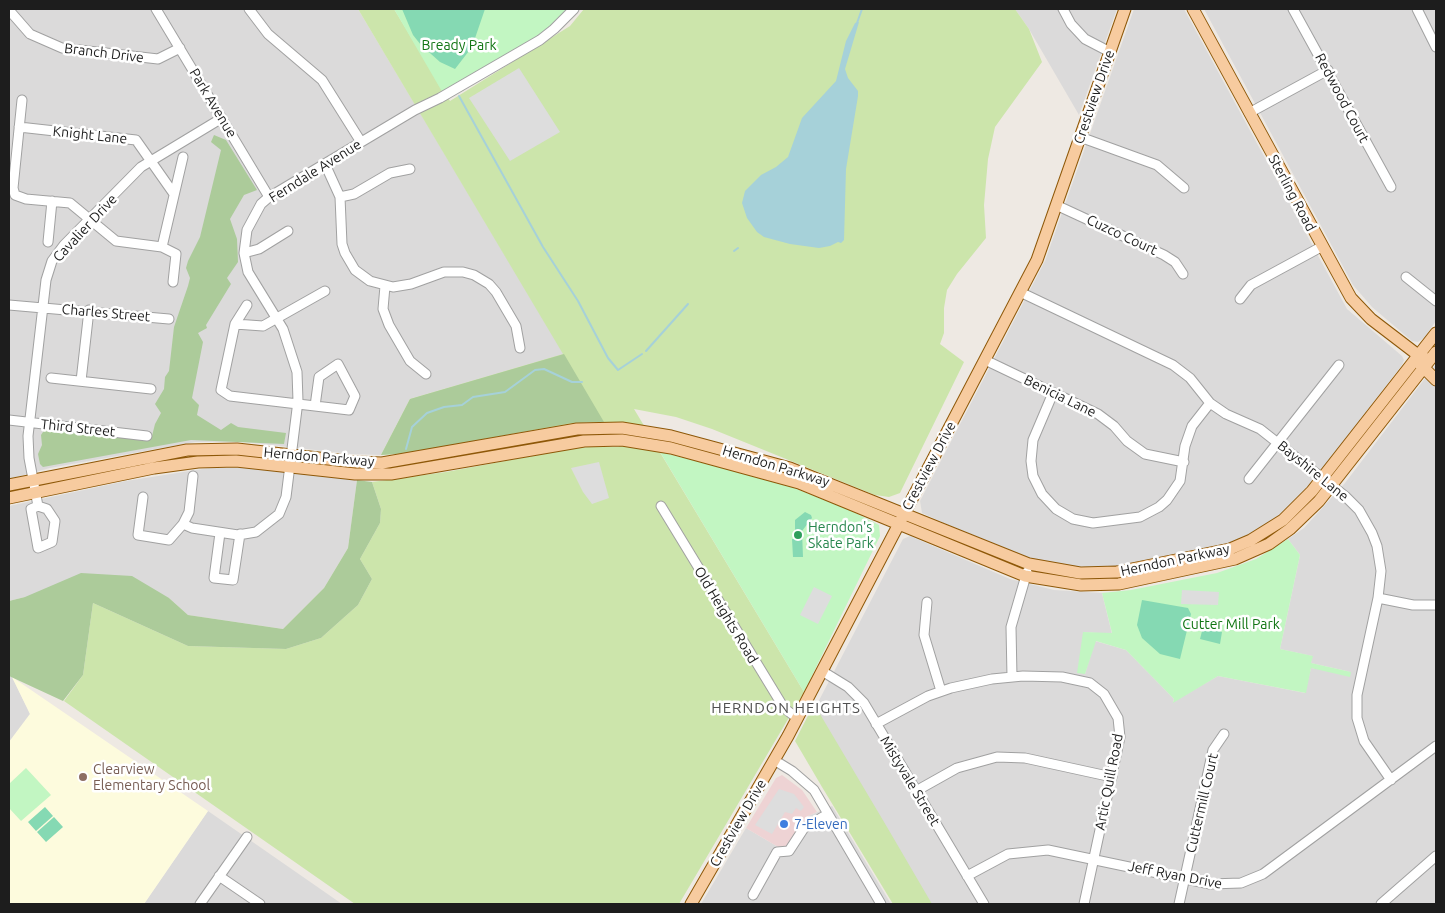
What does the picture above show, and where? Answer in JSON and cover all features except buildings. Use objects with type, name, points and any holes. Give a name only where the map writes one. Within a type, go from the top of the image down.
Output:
[{"type":"main road","name":"Crestview Drive","points":[[691,904],[797,718],[1037,260],[1125,9]]},
{"type":"main road","name":"Sterling Road","points":[[1193,9],[1344,287],[1361,310],[1418,355]]},
{"type":"main road","name":"Herndon Parkway","points":[[9,498],[35,491],[191,462],[291,461],[382,463],[577,429],[622,428],[671,436],[779,464],[840,486],[900,519],[1026,576],[1066,584],[1113,585],[1235,560],[1269,544],[1290,530],[1310,511],[1327,482],[1418,355],[1436,333]]},
{"type":"main road","points":[[1418,355],[1431,362],[1436,380]]},
{"type":"main road","name":"Herndon Parkway","points":[[900,519],[1029,564],[1067,572],[1105,573],[1139,569],[1230,549],[1265,532],[1283,520],[1327,482],[1431,362]]},
{"type":"main road","name":"Herndon Parkway","points":[[9,485],[187,450],[237,449],[291,461]]},
{"type":"street","name":"Park Avenue","points":[[156,9],[269,197]]},
{"type":"street","points":[[249,9],[268,34],[322,80],[361,142]]},
{"type":"street","name":"Ferndale Avenue","points":[[183,524],[192,528],[220,533],[240,534],[256,532],[278,514],[286,497],[298,404],[298,387],[294,357],[277,320],[248,272],[244,243],[250,222],[269,197],[540,40],[574,9]]},
{"type":"street","points":[[1063,9],[1071,24],[1085,39],[1110,52]]},
{"type":"street","name":"Redwood Court","points":[[1293,9],[1328,70],[1390,187]]},
{"type":"street","points":[[1417,9],[1436,47]]},
{"type":"street","name":"Branch Drive","points":[[9,10],[30,34],[46,43],[62,48],[158,58],[180,48]]},
{"type":"street","points":[[1249,113],[1328,70]]},
{"type":"street","points":[[22,100],[13,188],[15,195],[26,199],[70,203],[92,219],[116,241],[162,247],[176,254],[172,282]]},
{"type":"street","name":"Cavalier Drive","points":[[38,506],[28,448],[29,423],[46,280],[52,261],[64,245],[92,219],[141,167],[222,118]]},
{"type":"street","name":"Knight Lane","points":[[19,127],[136,140],[174,194]]},
{"type":"street","points":[[1080,137],[1157,165],[1184,188]]},
{"type":"street","points":[[162,247],[183,157]]},
{"type":"street","points":[[325,164],[340,197],[345,253],[362,276],[385,286],[402,286],[454,271],[474,274],[496,292],[516,326],[520,348]]},
{"type":"street","points":[[340,197],[354,194],[390,173],[410,169]]},
{"type":"street","points":[[48,242],[52,201]]},
{"type":"street","name":"Cuzco Court","points":[[1056,205],[1168,257],[1183,274]]},
{"type":"street","points":[[244,253],[259,249],[288,231]]},
{"type":"street","points":[[1240,299],[1251,285],[1322,247]]},
{"type":"street","points":[[1406,277],[1436,301]]},
{"type":"street","points":[[385,286],[383,309],[389,326],[410,361],[426,374]]},
{"type":"street","points":[[235,324],[263,326],[277,320],[325,291]]},
{"type":"street","name":"Bayshire Lane","points":[[1020,292],[1173,365],[1190,378],[1210,403],[1226,414],[1252,424],[1278,442],[1359,510],[1372,533],[1380,565],[1378,598],[1357,694],[1357,718],[1364,741],[1391,780]]},
{"type":"street","name":"Charles Street","points":[[9,305],[43,309],[89,310],[169,319]]},
{"type":"street","points":[[247,305],[235,324],[221,390],[230,396],[298,404],[315,406],[349,410],[355,396],[338,364],[319,376],[315,406]]},
{"type":"street","points":[[81,381],[89,310]]},
{"type":"street","name":"Benicia Lane","points":[[985,360],[1098,414],[1114,426],[1127,441],[1145,454],[1184,462]]},
{"type":"street","points":[[1249,479],[1339,365]]},
{"type":"street","points":[[51,378],[151,390]]},
{"type":"street","points":[[1053,394],[1033,440],[1031,460],[1033,476],[1042,494],[1064,514],[1093,523],[1130,520],[1150,513],[1174,492],[1180,481],[1185,446],[1192,426],[1210,403]]},
{"type":"street","name":"Third Street","points":[[9,420],[147,436]]},
{"type":"street","points":[[143,497],[138,534],[169,540],[183,524],[189,512],[193,476]]},
{"type":"street","name":"Old Heights Road","points":[[662,506],[784,708],[797,718]]},
{"type":"street","points":[[220,533],[214,578],[233,580],[240,534]]},
{"type":"street","points":[[1012,676],[1011,628],[1029,564]]},
{"type":"street","points":[[1378,598],[1413,605],[1436,605]]},
{"type":"street","points":[[928,602],[924,635],[941,691]]},
{"type":"street","name":"Mistyvale Street","points":[[822,671],[856,695],[876,724],[984,904]]},
{"type":"street","name":"Artic Quill Road","points":[[876,724],[904,708],[941,691],[971,683],[1012,676],[1042,676],[1082,680],[1104,694],[1115,709],[1120,727],[1112,777],[1084,904]]},
{"type":"street","name":"Cuttermill Court","points":[[1179,904],[1213,750],[1224,734]]},
{"type":"street","name":"Jeff Ryan Drive","points":[[967,876],[996,859],[1021,851],[1048,850],[1220,885],[1252,879],[1263,874],[1436,746]]},
{"type":"street","points":[[916,790],[957,768],[997,757],[1025,758],[1112,777]]},
{"type":"street","points":[[774,760],[804,780],[814,790],[877,903]]},
{"type":"street","points":[[753,895],[777,852],[789,851],[804,828],[828,814]]},
{"type":"street","points":[[200,904],[247,837]]},
{"type":"street","points":[[1381,904],[1436,856]]},
{"type":"street","points":[[220,876],[260,904]]},
{"type":"shaded area","points":[[9,9],[358,9],[564,354],[410,399],[381,455],[351,454],[244,442],[195,442],[50,468],[9,479]]},
{"type":"shaded area","points":[[1015,9],[1117,9],[1079,115],[1029,29]]},
{"type":"shaded area","points":[[1134,9],[1184,9],[1347,309],[1402,356],[1404,360],[1302,495],[1281,515],[1259,530],[1229,543],[1137,564],[1095,568],[1045,563],[1001,549],[922,513],[920,501],[1045,261]]},
{"type":"shaded area","points":[[1204,9],[1436,9],[1436,321],[1424,338],[1418,342],[1412,341],[1372,307],[1353,285]]},
{"type":"shaded area","points":[[519,68],[560,132],[510,161],[469,98]]},
{"type":"shaded area","points":[[1436,364],[1436,904],[929,904],[814,710],[903,539],[910,536],[1010,579],[1054,590],[1102,593],[1112,634],[1083,632],[1085,674],[1095,641],[1126,650],[1174,699],[1173,702],[1218,676],[1305,693],[1311,668],[1351,672],[1311,663],[1312,656],[1280,649],[1300,555],[1288,539],[1304,528],[1345,483]]},
{"type":"shaded area","points":[[599,462],[609,498],[592,504],[583,492],[571,468]]},
{"type":"shaded area","points":[[209,468],[245,468],[357,480],[348,548],[324,588],[283,629],[188,615],[169,598],[25,597],[9,601],[9,506],[126,481]]},
{"type":"shaded area","points":[[814,587],[832,596],[818,624],[800,615]]},
{"type":"shaded area","points":[[1182,590],[1219,592],[1218,605],[1181,604]]},
{"type":"shaded area","points":[[9,676],[12,677],[30,714],[9,742]]},
{"type":"shaded area","name":"Clearview Elementary School","points":[[12,677],[208,811],[144,904],[9,904],[9,742],[30,714]]},
{"type":"shaded area","points":[[782,775],[802,790],[817,812],[808,816],[786,847],[780,848],[746,828],[776,778]]},
{"type":"shaded area","points":[[779,789],[794,794],[804,807],[801,811],[796,808],[792,814],[785,812],[772,834],[755,825]]},
{"type":"shaded area","points":[[832,806],[891,904],[701,904],[746,828],[780,848],[808,816]]},
{"type":"shaded area","points":[[208,811],[342,904],[144,904]]},
{"type":"green space","points":[[358,9],[394,9],[450,101],[570,26],[584,9],[1015,9],[1029,29],[1042,62],[995,127],[988,159],[984,205],[986,238],[957,274],[947,290],[944,308],[944,333],[940,344],[964,362],[900,493],[889,497],[875,495],[712,429],[676,417],[634,409],[804,692],[679,904],[355,904],[64,701],[83,675],[93,603],[188,646],[286,649],[321,638],[358,605],[372,579],[360,559],[380,523],[381,509],[372,482],[446,472],[569,449],[598,446],[619,447],[604,423],[586,422],[455,443],[409,453],[381,455],[410,399],[563,354]]},
{"type":"green space","name":"Bready Park","points":[[394,9],[572,9],[563,20],[444,95]]},
{"type":"green space","points":[[402,9],[485,9],[472,47],[455,69],[440,62],[421,45],[413,35]]},
{"type":"green space","points":[[214,135],[226,140],[257,190],[244,195],[230,219],[237,239],[238,262],[227,278],[231,284],[206,325],[207,328],[198,333],[203,342],[192,398],[199,405],[197,415],[221,430],[231,423],[238,427],[286,433],[284,444],[191,440],[43,467],[40,464],[38,454],[42,445],[41,435],[45,429],[151,440],[155,424],[161,413],[155,404],[164,389],[165,377],[169,371],[174,327],[190,278],[186,268],[200,237],[221,150],[211,142]]},
{"type":"green space","points":[[564,354],[604,422],[571,423],[409,453],[381,455],[410,399]]},
{"type":"green space","points":[[660,452],[776,481],[850,510],[879,525],[880,536],[804,692]]},
{"type":"green space","points":[[357,480],[372,482],[381,509],[380,523],[360,559],[372,579],[358,605],[321,638],[286,649],[188,646],[93,603],[83,675],[63,701],[9,676],[9,601],[25,597],[81,573],[132,576],[169,598],[188,615],[283,629],[324,588],[348,548]]},
{"type":"green space","name":"Herndon's Skate Park","points":[[805,512],[811,515],[812,518],[802,531],[803,557],[793,557],[792,539],[795,539],[795,520]]},
{"type":"green space","name":"Cutter Mill Park","points":[[1288,539],[1300,555],[1280,649],[1313,656],[1311,663],[1351,672],[1350,677],[1311,668],[1306,693],[1218,676],[1173,703],[1174,699],[1126,650],[1096,641],[1085,674],[1077,673],[1083,632],[1112,633],[1102,593],[1131,590],[1217,573],[1256,559]]},
{"type":"green space","points":[[1142,600],[1188,608],[1191,614],[1180,659],[1160,654],[1142,638],[1137,625]]},
{"type":"green space","points":[[1203,627],[1222,632],[1220,644],[1200,639]]},
{"type":"green space","points":[[814,704],[932,904],[893,904],[822,787],[795,741]]},
{"type":"green space","points":[[26,768],[51,795],[21,821],[9,808],[9,784]]},
{"type":"green space","points":[[45,807],[53,816],[36,831],[28,822]]},
{"type":"green space","points":[[54,817],[63,827],[46,842],[37,832]]},
{"type":"water","points":[[859,22],[845,69],[848,78],[858,91],[858,96],[846,169],[844,240],[841,243],[838,242],[819,248],[790,244],[764,237],[757,232],[747,218],[742,203],[745,191],[761,175],[776,167],[788,157],[802,118],[836,81],[846,41],[855,23]]},
{"type":"waterway","points":[[857,23],[862,9]]},
{"type":"waterway","points":[[459,96],[543,247],[578,301],[608,358],[618,370],[642,354]]},
{"type":"waterway","points":[[734,251],[738,248]]},
{"type":"waterway","points":[[646,351],[688,304]]},
{"type":"waterway","points":[[406,449],[412,427],[427,413],[444,407],[462,405],[473,397],[505,392],[535,370],[544,369],[572,382],[582,382]]},
{"type":"place","name":"Herndon's Skate Park","points":[[798,535]]},
{"type":"place","name":"Clearview Elementary School","points":[[83,777]]},
{"type":"place","name":"7-Eleven","points":[[784,824]]},
{"type":"district","name":"HERNDON HEIGHTS","points":[[786,708]]}]
